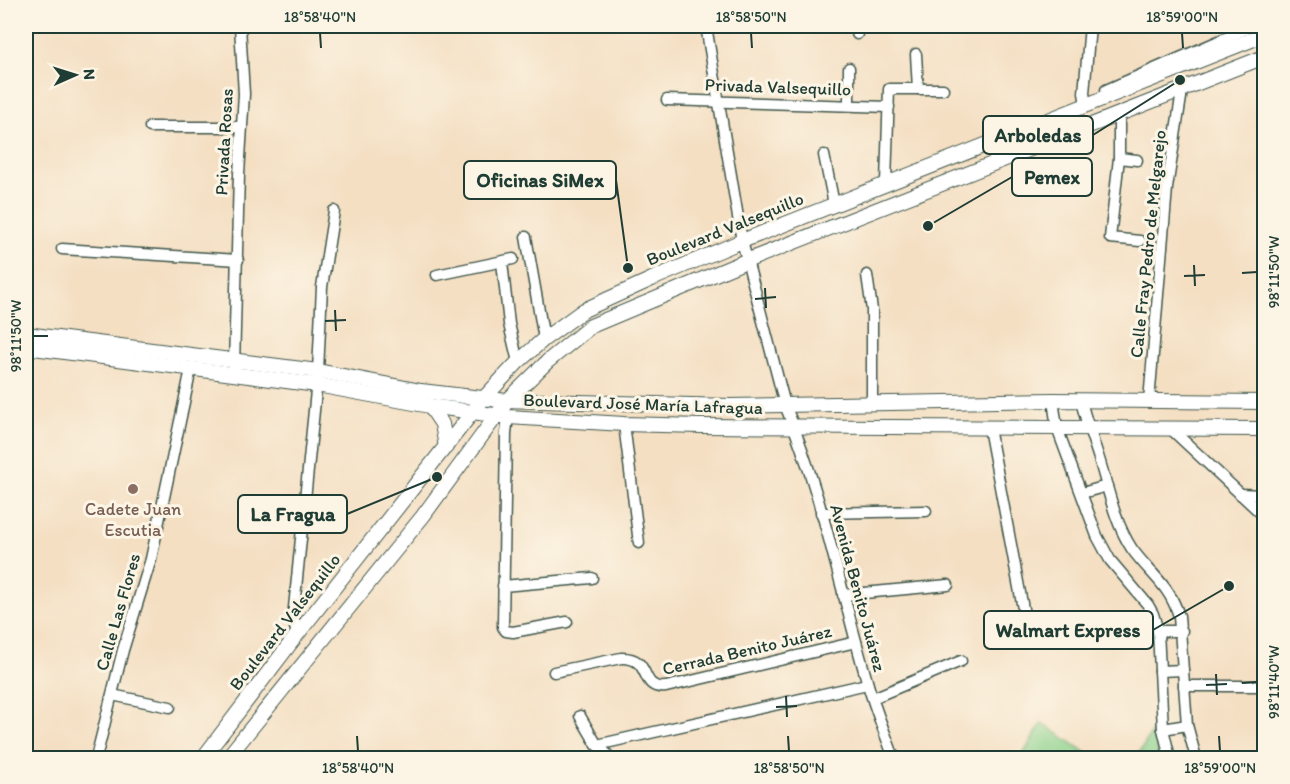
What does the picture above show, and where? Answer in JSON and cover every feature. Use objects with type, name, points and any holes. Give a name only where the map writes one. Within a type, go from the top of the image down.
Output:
[{"type":"main road","name":"Boulevard Valsequillo","points":[[203,759],[297,634],[483,399],[518,362],[544,339],[584,310],[742,241],[1086,105],[1255,32]]},
{"type":"main road","name":"Boulevard Valsequillo","points":[[227,759],[502,416],[508,400],[548,361],[591,326],[746,261],[1262,58]]},
{"type":"main road","name":"Boulevard José María Lafragua","points":[[26,334],[234,368],[483,399],[660,405],[1053,400],[1264,402]]},
{"type":"main road","name":"Boulevard José María Lafragua","points":[[26,347],[190,369],[234,368]]},
{"type":"main road","name":"Boulevard José María Lafragua","points":[[318,378],[430,406],[502,416],[624,424],[1264,429]]},
{"type":"main road","points":[[430,406],[442,424],[446,447]]},
{"type":"street","name":"Privada Rosas","points":[[234,368],[238,185],[244,94],[240,26]]},
{"type":"street","name":"Avenida Benito Juárez","points":[[706,26],[746,261],[785,405],[794,426],[821,513],[867,684],[894,759]]},
{"type":"street","points":[[1086,105],[1084,93],[1090,26]]},
{"type":"street","points":[[1106,90],[1255,32],[1262,58]]},
{"type":"street","points":[[916,54],[918,89]]},
{"type":"street","points":[[849,68],[849,105]]},
{"type":"street","points":[[886,183],[889,89],[943,89]]},
{"type":"street","name":"Calle Fray Pedro de Melgarejo","points":[[1149,401],[1167,188],[1182,91]]},
{"type":"street","name":"Privada Valsequillo","points":[[667,100],[889,107]]},
{"type":"street","points":[[1119,116],[1120,195],[1110,238],[1140,241]]},
{"type":"street","points":[[150,127],[242,127]]},
{"type":"street","points":[[824,155],[834,204]]},
{"type":"street","points":[[1119,158],[1137,160]]},
{"type":"street","points":[[297,634],[294,608],[318,378],[322,287],[334,211]]},
{"type":"street","points":[[526,237],[544,339]]},
{"type":"street","points":[[62,249],[238,260]]},
{"type":"street","points":[[437,275],[507,261],[509,324],[518,362]]},
{"type":"street","points":[[867,275],[872,310],[872,404]]},
{"type":"street","name":"Calle Las Flores","points":[[96,759],[123,650],[151,559],[190,369]]},
{"type":"street","points":[[1053,400],[1057,428],[1097,536],[1110,560],[1148,605],[1158,631],[1163,729],[1170,759]]},
{"type":"street","points":[[1081,401],[1120,527],[1133,550],[1174,600],[1182,631],[1188,725],[1196,759]]},
{"type":"street","points":[[502,416],[506,433],[503,626],[506,630],[513,632],[567,622]]},
{"type":"street","points":[[624,424],[639,543]]},
{"type":"street","points":[[989,428],[1024,614]]},
{"type":"street","points":[[1172,429],[1264,516]]},
{"type":"street","points":[[1082,493],[1107,486]]},
{"type":"street","points":[[1240,494],[1264,495]]},
{"type":"street","points":[[821,513],[926,511]]},
{"type":"street","points":[[503,586],[592,578]]},
{"type":"street","points":[[843,595],[948,585]]},
{"type":"street","points":[[1158,631],[1182,631]]},
{"type":"street","name":"Cerrada Benito Juárez","points":[[554,672],[631,658],[640,663],[652,684],[661,688],[856,642]]},
{"type":"street","points":[[873,698],[961,661]]},
{"type":"street","points":[[1160,671],[1183,670]]},
{"type":"street","points":[[597,745],[867,684]]},
{"type":"street","points":[[1184,686],[1264,686]]},
{"type":"street","points":[[112,695],[170,707]]},
{"type":"street","points":[[580,716],[597,745],[611,759]]},
{"type":"street","points":[[1163,729],[1188,725]]},
{"type":"green space","points":[[1042,723],[1094,758],[1021,758]]},
{"type":"green space","points":[[1152,732],[1160,758],[1136,758]]},
{"type":"place","name":"Arboledas","points":[[1180,80]]},
{"type":"place","name":"Pemex","points":[[928,226]]},
{"type":"place","name":"Oficinas SiMex","points":[[628,268]]},
{"type":"place","name":"La Fragua","points":[[437,477]]},
{"type":"place","name":"Cadete Juan Escutia","points":[[133,489]]},
{"type":"place","name":"Walmart Express","points":[[1229,586]]}]
